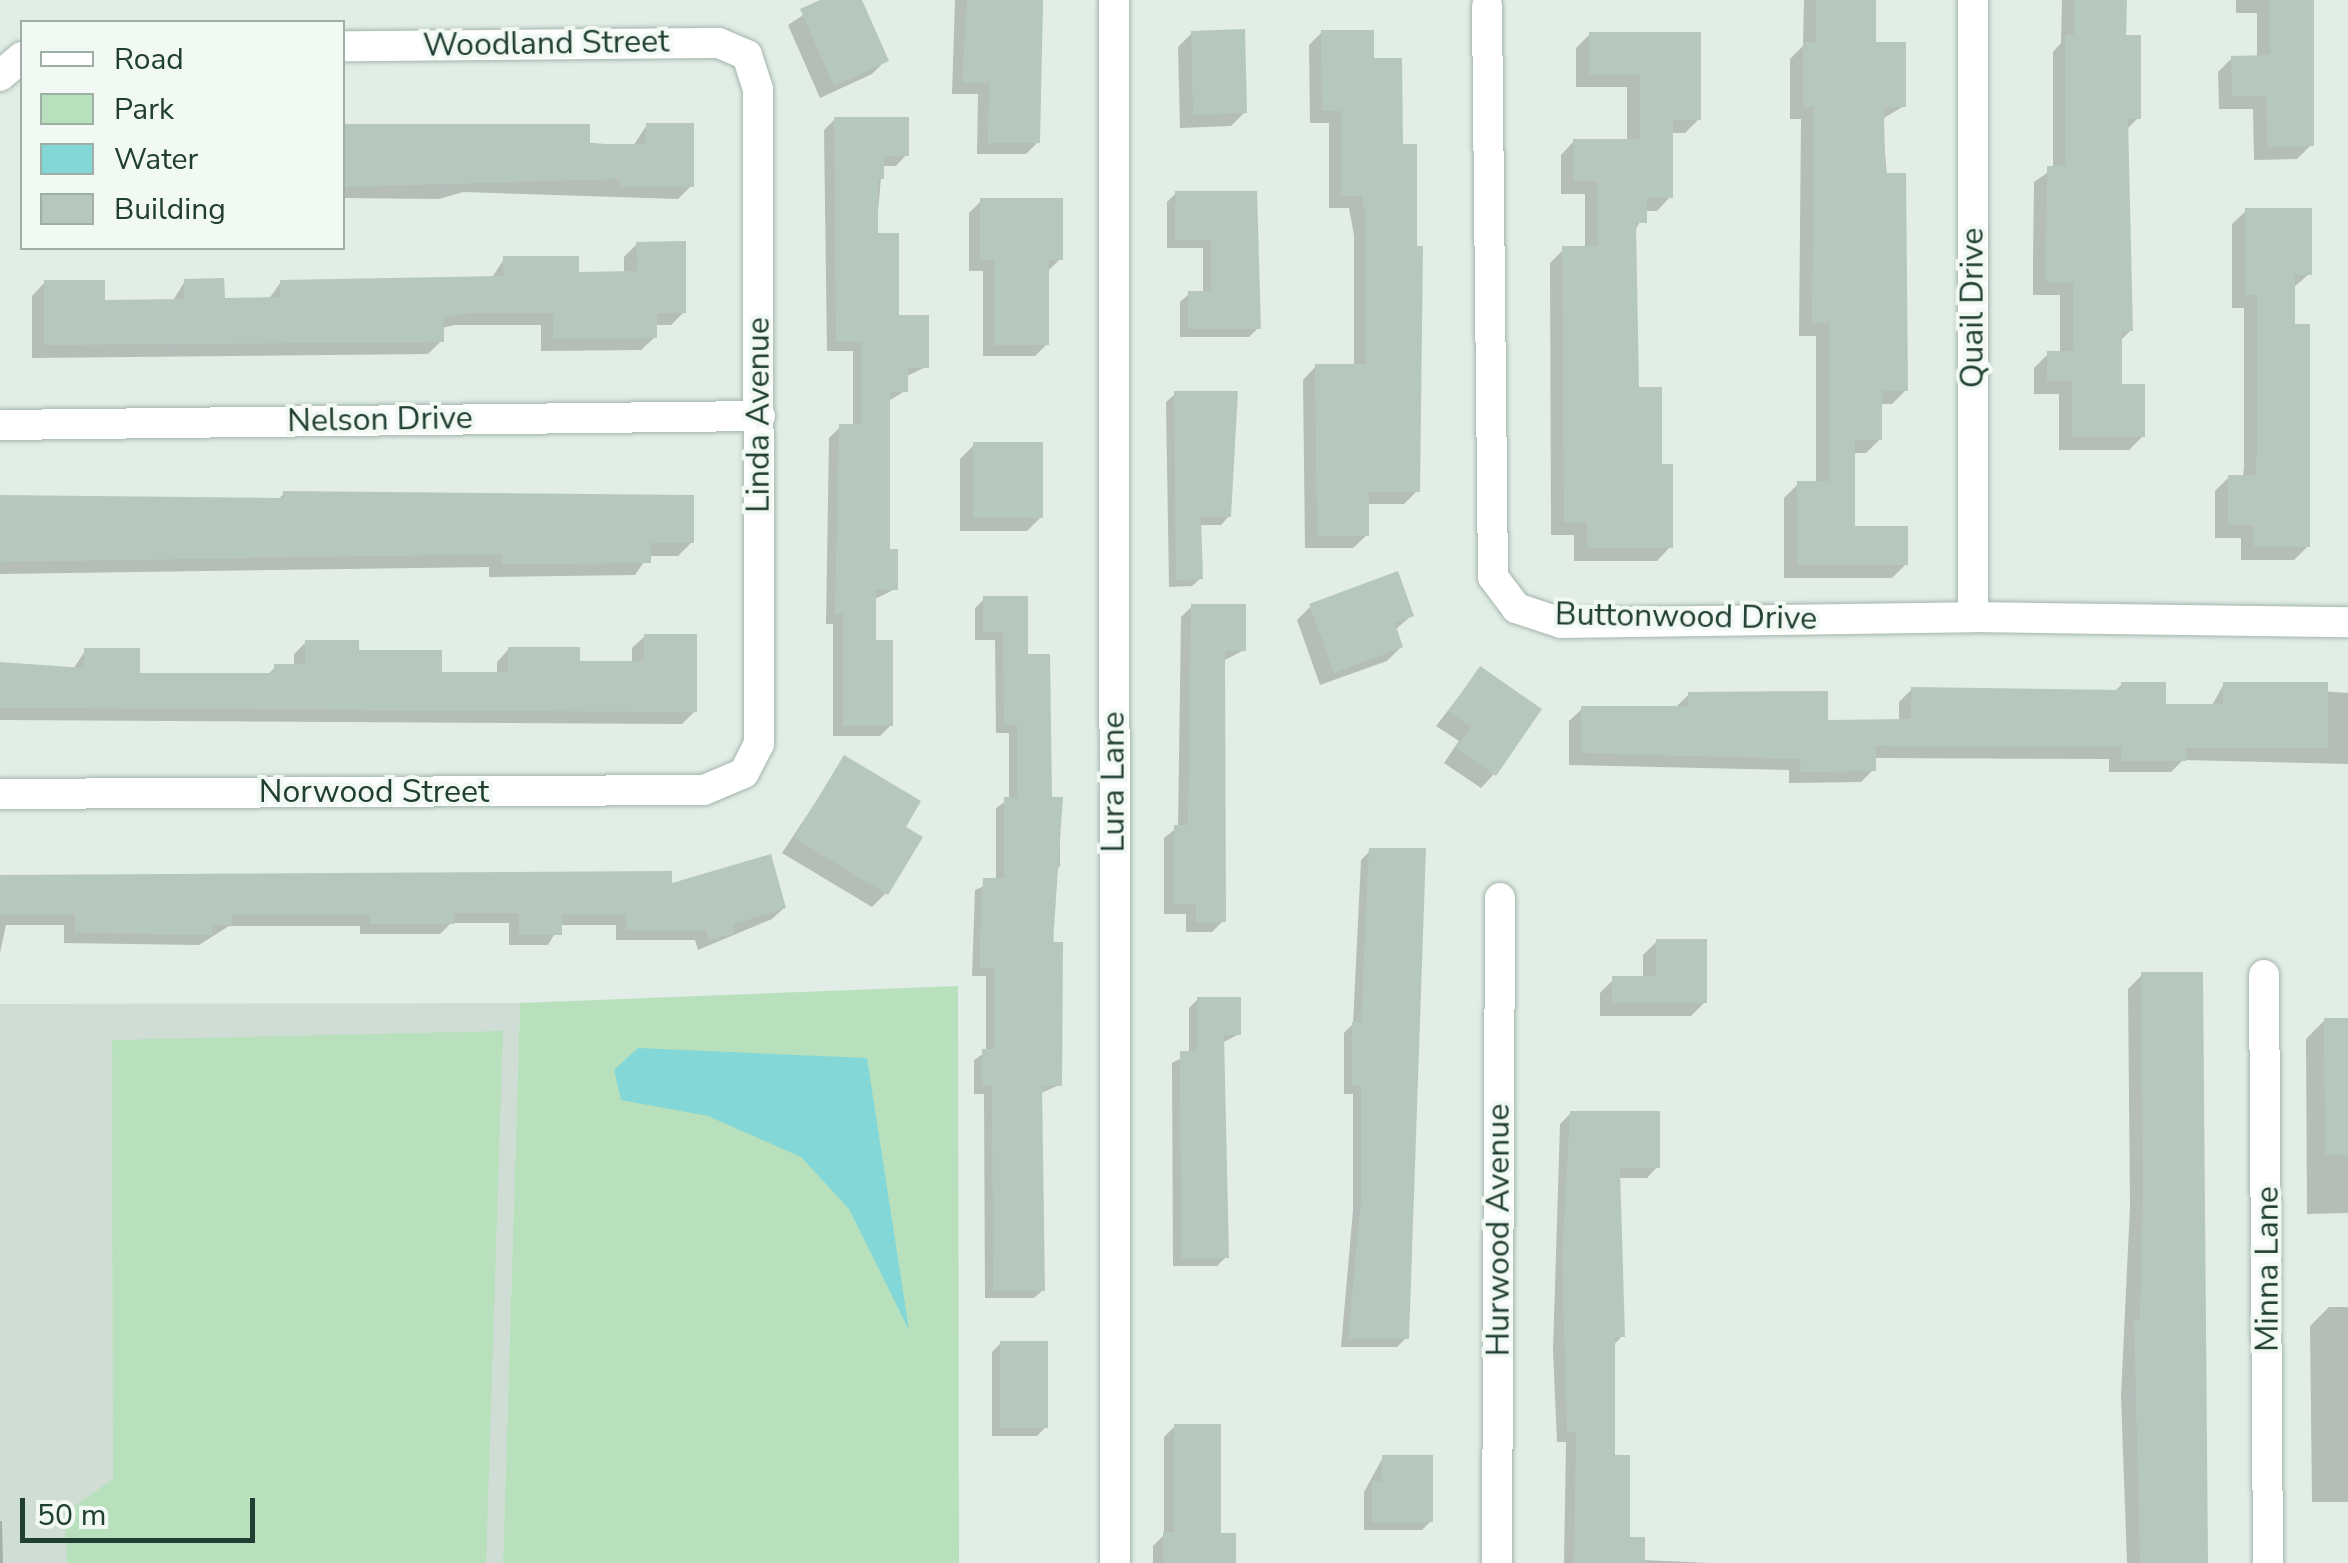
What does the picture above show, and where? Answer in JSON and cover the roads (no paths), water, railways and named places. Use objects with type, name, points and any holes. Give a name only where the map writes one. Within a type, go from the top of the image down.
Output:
[{"type":"street","name":"Lura Lane","points":[[1114,0],[1115,1563]]},
{"type":"street","name":"Quail Drive","points":[[1972,0],[1973,616]]},
{"type":"street","name":"Buttonwood Drive","points":[[1487,6],[1492,577],[1516,608],[1561,622],[1973,616],[2348,622]]},
{"type":"street","name":"Woodland Street","points":[[345,46],[719,42],[747,55]]},
{"type":"street","name":"Linda Avenue","points":[[744,773],[759,744],[758,88],[747,55]]},
{"type":"street","points":[[0,76],[20,59]]},
{"type":"street","name":"Nelson Drive","points":[[0,425],[760,416]]},
{"type":"street","name":"Norwood Street","points":[[0,794],[704,790],[744,773]]},
{"type":"street","name":"Hurwood Avenue","points":[[1497,1563],[1500,898]]},
{"type":"street","name":"Minna Lane","points":[[2264,975],[2268,1563]]},
{"type":"water","points":[[638,1048],[867,1058],[909,1330],[849,1209],[801,1157],[708,1116],[621,1100],[614,1070]]}]
